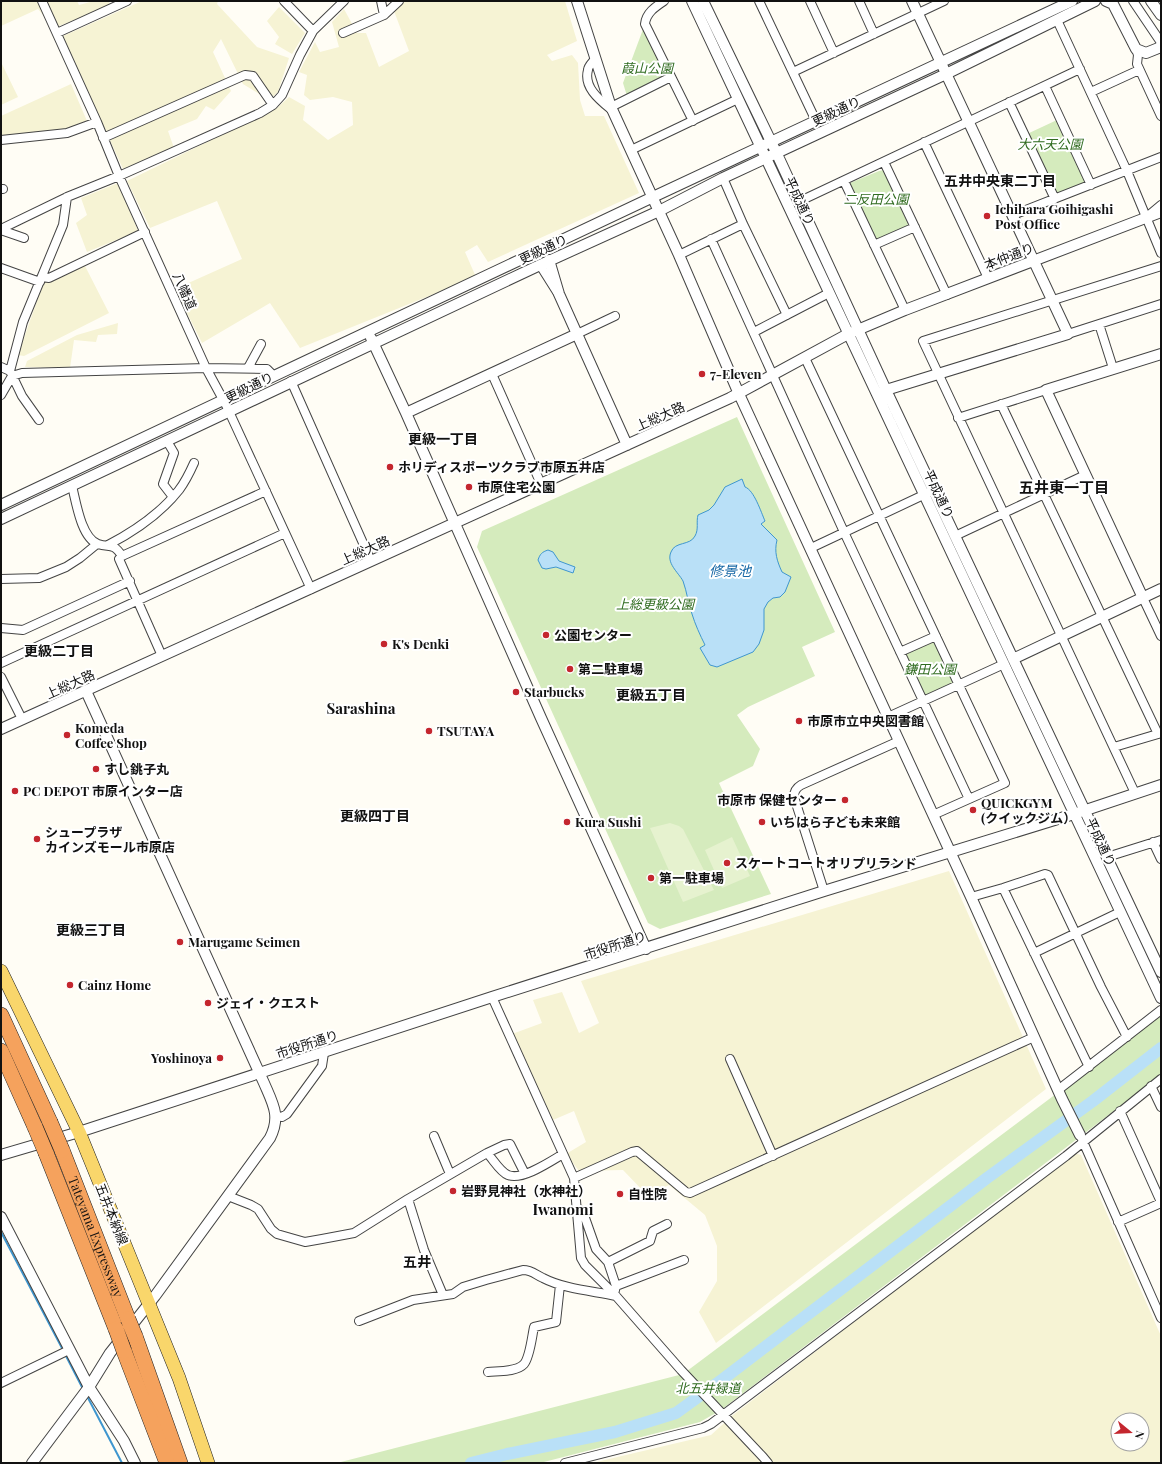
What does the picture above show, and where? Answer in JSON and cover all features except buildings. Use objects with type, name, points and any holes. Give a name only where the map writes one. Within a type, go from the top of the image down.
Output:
[{"type":"highway","name":"Tateyama Expressway","points":[[1,1015],[62,1150],[135,1336],[180,1463]]},
{"type":"highway","name":"Tateyama Expressway","points":[[1,1051],[35,1127],[41,1149],[116,1329],[167,1463]]},
{"type":"main road","name":"五井本納線","points":[[1,971],[79,1132],[179,1378],[208,1463]]},
{"type":"street","name":"八幡道","points":[[42,1],[206,368],[224,400],[311,589]]},
{"type":"street","points":[[57,33],[127,1]]},
{"type":"street","points":[[284,1],[313,31]]},
{"type":"street","points":[[1,229],[67,197],[119,176],[253,116],[273,105],[282,95],[300,55],[313,31],[344,1]]},
{"type":"street","points":[[381,1],[384,15]]},
{"type":"street","points":[[343,33],[384,15],[400,1]]},
{"type":"street","points":[[577,1],[612,109],[679,255],[739,394],[972,897],[1161,1318]]},
{"type":"street","points":[[664,1],[653,9],[645,18],[645,24],[693,121]]},
{"type":"street","name":"平成通り","points":[[692,1],[848,334],[929,492],[1009,661],[1086,810],[1161,972]]},
{"type":"street","name":"平成通り","points":[[703,1],[777,154],[798,202],[863,328],[886,390],[929,492],[956,536],[1074,814],[1161,998]]},
{"type":"street","points":[[759,1],[816,121]]},
{"type":"street","points":[[810,1],[834,53]]},
{"type":"street","points":[[859,1],[874,34]]},
{"type":"street","points":[[912,1],[1068,334]]},
{"type":"street","points":[[793,72],[944,1]]},
{"type":"street","name":"更級通り","points":[[1,505],[1072,1]]},
{"type":"street","name":"更級通り","points":[[1,519],[291,381],[659,211],[723,178],[946,74],[1095,1]]},
{"type":"street","points":[[1133,1],[1160,41],[1161,48],[1146,53],[1141,61],[1139,70]]},
{"type":"street","points":[[1151,1],[1161,15]]},
{"type":"street","points":[[1111,2],[1136,49],[1139,70],[1161,116]]},
{"type":"street","points":[[1057,20],[1127,171],[1161,253]]},
{"type":"street","points":[[1136,49],[1146,53]]},
{"type":"street","points":[[595,59],[588,69],[588,82],[595,96],[612,109]]},
{"type":"street","points":[[798,202],[1080,69]]},
{"type":"street","points":[[1091,92],[1139,70]]},
{"type":"street","points":[[103,138],[245,76],[253,76],[273,105]]},
{"type":"street","points":[[612,109],[671,77]]},
{"type":"street","points":[[1045,86],[1091,185]]},
{"type":"street","points":[[595,96],[604,88]]},
{"type":"street","points":[[631,150],[738,99]]},
{"type":"street","points":[[1009,102],[1055,199]]},
{"type":"street","points":[[1,140],[67,133],[97,122]]},
{"type":"street","points":[[924,142],[988,278]]},
{"type":"street","points":[[1013,215],[1161,158]]},
{"type":"street","points":[[884,162],[947,295]]},
{"type":"street","points":[[723,178],[743,224],[787,315]]},
{"type":"street","points":[[844,181],[905,310]]},
{"type":"street","points":[[1,395],[11,374],[24,322],[63,225],[67,197]]},
{"type":"street","points":[[1147,217],[1161,205]]},
{"type":"street","name":"本仲通り","points":[[805,358],[848,334],[905,310],[1161,212]]},
{"type":"street","points":[[1147,217],[1161,216]]},
{"type":"street","points":[[679,255],[743,224]]},
{"type":"street","points":[[874,245],[915,227]]},
{"type":"street","points":[[1,229],[24,238]]},
{"type":"street","points":[[1,268],[41,280],[49,278],[145,232]]},
{"type":"street","points":[[711,239],[754,332],[772,376],[922,701],[969,799]]},
{"type":"street","points":[[544,263],[627,445]]},
{"type":"street","points":[[1135,793],[958,418],[923,340],[1161,266]]},
{"type":"street","points":[[754,332],[829,293]]},
{"type":"street","points":[[886,390],[938,375],[1161,304]]},
{"type":"street","points":[[406,413],[615,316]]},
{"type":"street","points":[[1099,324],[1113,368]]},
{"type":"street","points":[[368,331],[646,949]]},
{"type":"street","points":[[248,368],[261,344]]},
{"type":"street","points":[[958,418],[1161,354]]},
{"type":"street","points":[[805,358],[1005,783],[933,815]]},
{"type":"street","name":"上総大路","points":[[1,729],[739,394],[805,358]]},
{"type":"street","points":[[1,367],[11,374],[22,396],[39,420]]},
{"type":"street","points":[[11,374],[248,368],[267,369],[274,376]]},
{"type":"street","points":[[492,374],[541,484]]},
{"type":"street","points":[[291,381],[371,561]]},
{"type":"street","points":[[1046,390],[1161,636]]},
{"type":"street","points":[[1001,404],[1159,734],[1114,747]]},
{"type":"street","points":[[166,441],[174,453],[163,484],[173,497]]},
{"type":"street","points":[[108,545],[142,526],[164,506],[180,490],[194,463]]},
{"type":"street","points":[[956,536],[1085,475]]},
{"type":"street","points":[[72,486],[81,522],[87,534],[97,544],[108,545],[116,549],[122,556]]},
{"type":"street","points":[[122,556],[266,491]]},
{"type":"street","points":[[811,548],[929,492]]},
{"type":"street","points":[[1,663],[285,533]]},
{"type":"street","points":[[1,579],[39,578],[66,567],[97,544]]},
{"type":"street","points":[[122,556],[120,559],[162,656]]},
{"type":"street","points":[[1,628],[23,630],[130,581]]},
{"type":"street","points":[[888,717],[1161,589]]},
{"type":"street","points":[[900,652],[936,636]]},
{"type":"street","points":[[1,677],[22,720]]},
{"type":"street","points":[[32,1463],[89,1387],[110,1353],[149,1304],[270,1138],[274,1131],[276,1116],[275,1108],[86,691]]},
{"type":"street","points":[[824,891],[794,797],[794,792],[801,785],[899,741]]},
{"type":"street","name":"市役所通り","points":[[41,1149],[79,1132],[492,997],[824,891],[1074,814],[1161,785]]},
{"type":"street","points":[[1107,857],[1157,841],[1161,860]]},
{"type":"street","points":[[972,897],[1045,874],[1048,875],[1101,987],[1127,1037]]},
{"type":"street","points":[[1003,888],[1089,1067]]},
{"type":"street","points":[[1034,953],[1120,912]]},
{"type":"street","points":[[492,997],[574,1178],[581,1258],[585,1265],[616,1292],[689,1378],[768,1463]]},
{"type":"street","points":[[1060,1094],[1089,1067],[1161,1010]]},
{"type":"street","points":[[574,1178],[637,1151],[686,1192],[690,1193],[1034,1037]]},
{"type":"street","points":[[276,1116],[282,1117],[287,1114],[322,1066],[324,1053]]},
{"type":"street","points":[[730,1059],[772,1156]]},
{"type":"street","points":[[564,1463],[703,1428],[724,1415],[1066,1156],[1081,1138],[1120,1111],[1161,1079]]},
{"type":"street","points":[[1151,1086],[1161,1107]]},
{"type":"street","points":[[1118,1222],[1161,1202],[1120,1111]]},
{"type":"street","points":[[434,1136],[450,1174]]},
{"type":"street","points":[[228,1196],[251,1204],[258,1209],[271,1229],[277,1234],[305,1242],[354,1233],[450,1174],[504,1145],[510,1144],[525,1174]]},
{"type":"street","points":[[1,1155],[41,1149]]},
{"type":"street","points":[[487,1153],[508,1175],[515,1176],[525,1174],[543,1166],[563,1154]]},
{"type":"street","points":[[408,1199],[424,1250],[443,1295]]},
{"type":"street","points":[[577,1207],[584,1215],[596,1249],[608,1262],[616,1292]]},
{"type":"street","points":[[1,1217],[89,1387],[124,1441],[135,1463]]},
{"type":"street","points":[[608,1262],[650,1241],[653,1231],[667,1224]]},
{"type":"street","points":[[359,1321],[414,1300],[453,1294],[463,1287],[529,1270],[544,1279],[560,1285],[616,1292],[684,1260]]},
{"type":"street","points":[[488,1372],[515,1369],[523,1365],[526,1360],[534,1327],[556,1322],[560,1285]]},
{"type":"street","points":[[1,1383],[69,1350]]},
{"type":"shaded area","points":[[1,1],[77,1],[79,5],[94,1],[109,1],[110,6],[54,28],[38,9],[1,26]]},
{"type":"shaded area","points":[[142,1],[218,1],[217,4],[257,47],[289,58],[278,92],[269,100],[243,84],[221,39],[213,52],[231,91],[214,110],[206,106],[197,119],[168,131],[174,148],[123,169],[63,36]]},
{"type":"shaded area","points":[[405,1],[565,1],[577,41],[547,55],[552,61],[572,55],[578,63],[580,100],[585,116],[604,116],[639,193],[488,262],[477,245],[465,252],[476,277],[300,348],[270,303],[202,343],[175,289],[242,259],[217,201],[150,228],[127,181],[277,108],[289,97],[305,106],[303,120],[328,140],[353,125],[352,102],[333,97],[310,100],[304,95],[307,75],[299,72],[315,42],[320,52],[339,47],[332,22],[344,9],[357,33],[366,33],[379,67],[409,51],[394,11]]},
{"type":"shaded area","points":[[279,7],[305,33],[292,54],[275,44],[279,37],[267,21]]},
{"type":"shaded area","points":[[1,62],[18,97],[1,105]]},
{"type":"shaded area","points":[[71,84],[87,121],[54,133],[1,137],[1,116]]},
{"type":"shaded area","points":[[118,183],[138,231],[87,252],[76,223],[87,215],[81,198]]},
{"type":"shaded area","points":[[85,266],[109,313],[24,356],[18,355],[44,281]]},
{"type":"shaded area","points":[[118,323],[117,334],[98,335],[96,342],[74,340],[70,368],[25,367],[27,361],[77,335]]},
{"type":"shaded area","points":[[949,871],[1046,1089],[716,1343],[699,1312],[717,1281],[717,1246],[705,1215],[669,1185],[647,1195],[623,1170],[579,1171],[566,1154],[586,1142],[574,1111],[553,1120],[512,1034],[542,1023],[533,1000],[562,992],[579,1033],[599,1023],[581,981]]},
{"type":"shaded area","points":[[1074,1153],[1081,1155],[1161,1336],[1161,1463],[592,1463],[711,1435],[733,1415]]},
{"type":"green space","name":"葭山公園","points":[[645,24],[671,77],[627,96],[623,83]]},
{"type":"green space","name":"大六天公園","points":[[1057,120],[1086,182],[1057,194],[1027,134]]},
{"type":"green space","name":"二反田公園","points":[[884,170],[908,224],[907,228],[877,241],[875,240],[849,186],[850,183]]},
{"type":"green space","name":"上総更級公園","points":[[737,417],[835,632],[802,647],[815,676],[748,707],[737,715],[760,749],[753,766],[719,783],[771,894],[660,929],[648,923],[477,547],[482,531]]},
{"type":"green space","name":"鎌田公園","points":[[933,642],[937,643],[954,684],[927,696],[922,695],[905,657],[906,654]]},
{"type":"green space","points":[[670,823],[683,829],[714,890],[683,902],[650,828]]},
{"type":"green space","name":"スケートコートオリプリランド","points":[[732,837],[750,876],[722,888],[705,850]]},
{"type":"green space","name":"北五井緑道","points":[[1161,1015],[1161,1075],[721,1410],[700,1422],[540,1463],[337,1463],[683,1374]]},
{"type":"water","name":"修景池","points":[[742,479],[745,487],[754,497],[765,521],[761,524],[777,540],[776,556],[782,572],[791,577],[785,592],[780,597],[773,598],[768,602],[764,609],[764,630],[759,644],[753,652],[717,667],[710,665],[700,648],[705,645],[693,618],[683,581],[671,564],[670,556],[671,552],[676,546],[693,539],[697,531],[698,515],[709,510],[714,505],[725,487]]},
{"type":"water","points":[[548,550],[553,552],[559,561],[575,567],[573,573],[556,567],[546,569],[542,568],[538,560],[544,552]]},
{"type":"waterway","points":[[471,1463],[507,1454],[615,1432],[676,1413],[723,1379],[987,1178],[1093,1101],[1161,1048]]},
{"type":"waterway","points":[[1,1232],[63,1350]]},
{"type":"waterway","points":[[65,1354],[83,1389]]},
{"type":"waterway","points":[[87,1396],[122,1463]]},
{"type":"place","name":"Ichihara Goihigashi Post Office","points":[[987,216]]},
{"type":"place","name":"7-Eleven","points":[[702,374]]},
{"type":"place","name":"ホリディスポーツクラブ市原五井店","points":[[390,467]]},
{"type":"place","name":"市原住宅公園","points":[[469,487]]},
{"type":"place","name":"公園センター","points":[[546,635]]},
{"type":"place","name":"K's Denki","points":[[384,644]]},
{"type":"place","name":"第二駐車場","points":[[570,669]]},
{"type":"place","name":"Starbucks","points":[[516,692]]},
{"type":"place","name":"市原市立中央図書館","points":[[799,721]]},
{"type":"place","name":"TSUTAYA","points":[[429,731]]},
{"type":"place","name":"Komeda Coffee Shop","points":[[67,735]]},
{"type":"place","name":"すし銚子丸","points":[[96,769]]},
{"type":"place","name":"PC DEPOT 市原インター店","points":[[15,791]]},
{"type":"place","name":"市原市 保健センター","points":[[845,800]]},
{"type":"place","name":"QUICKGYM (クイックジム）","points":[[973,810]]},
{"type":"place","name":"Kura Sushi","points":[[567,822]]},
{"type":"place","name":"いちはら子ども未来館","points":[[762,822]]},
{"type":"place","name":"シュープラザ カインズモール市原店","points":[[37,839]]},
{"type":"place","name":"スケートコートオリプリランド","points":[[727,863]]},
{"type":"place","name":"第一駐車場","points":[[651,878]]},
{"type":"place","name":"Marugame Seimen","points":[[180,942]]},
{"type":"place","name":"Cainz Home","points":[[70,985]]},
{"type":"place","name":"ジェイ・クエスト","points":[[208,1003]]},
{"type":"place","name":"Yoshinoya","points":[[220,1058]]},
{"type":"place","name":"岩野見神社（水神社）","points":[[453,1191]]},
{"type":"place","name":"自性院","points":[[620,1194]]},
{"type":"district","name":"五井中央東二丁目","points":[[1000,181]]},
{"type":"district","name":"更級一丁目","points":[[443,439]]},
{"type":"district","name":"五井東一丁目","points":[[1064,488]]},
{"type":"district","name":"更級二丁目","points":[[59,651]]},
{"type":"district","name":"更級五丁目","points":[[651,695]]},
{"type":"district","name":"Sarashina","points":[[361,709]]},
{"type":"district","name":"更級四丁目","points":[[375,816]]},
{"type":"district","name":"更級三丁目","points":[[91,930]]},
{"type":"district","name":"Iwanomi","points":[[563,1210]]},
{"type":"district","name":"五井","points":[[417,1262]]}]
